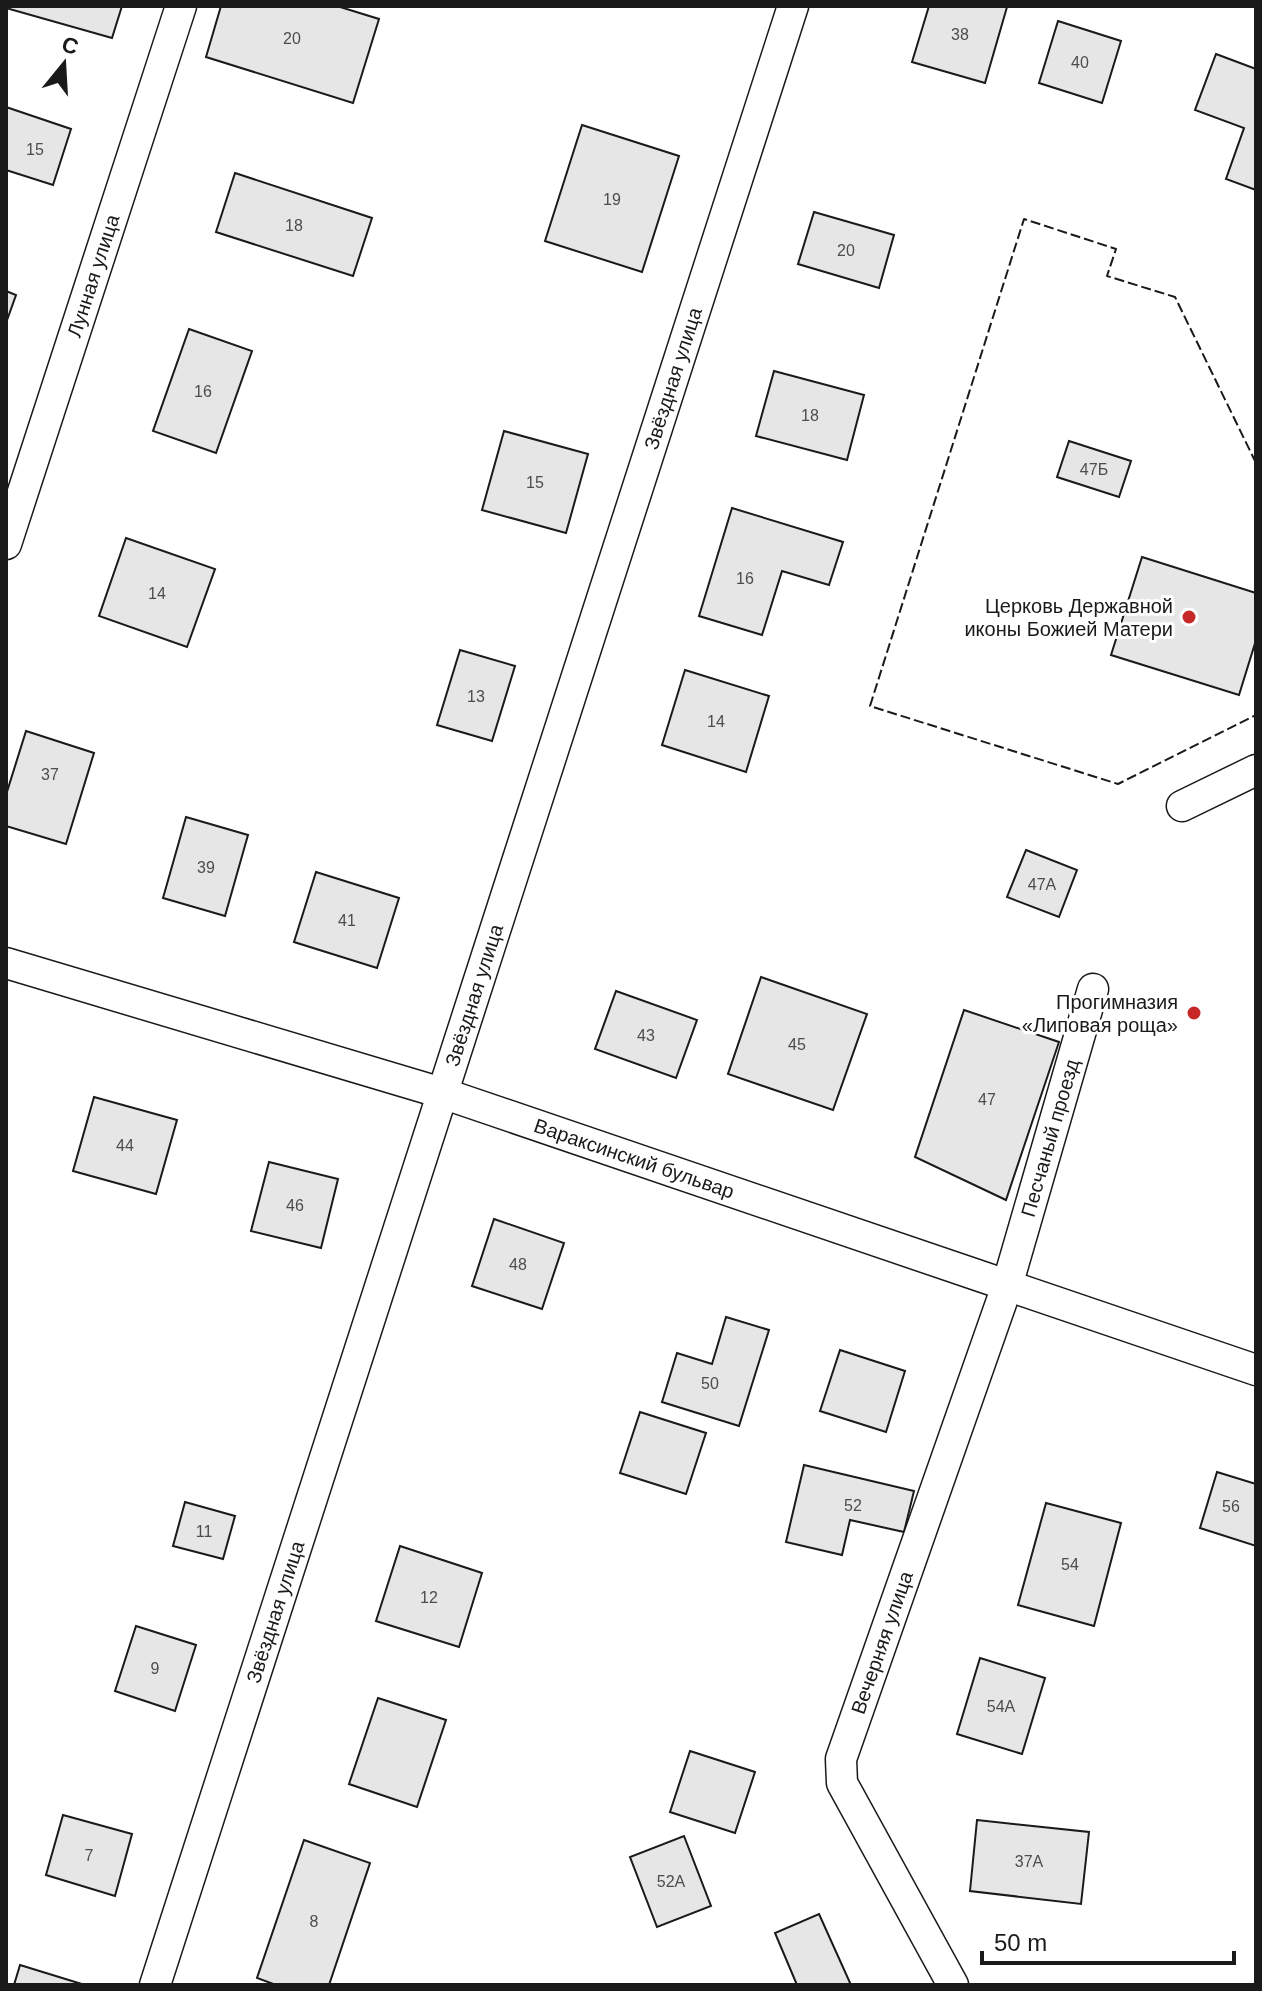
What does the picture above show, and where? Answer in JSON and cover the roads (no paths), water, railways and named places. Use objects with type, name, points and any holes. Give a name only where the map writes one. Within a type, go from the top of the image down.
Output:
[{"type":"street","name":"Лунная улица","points":[[6,544],[181,6]]},
{"type":"street","name":"Звёздная улица","points":[[155,1985],[793,6]]},
{"type":"street","points":[[1182,806],[1256,770]]},
{"type":"street","name":"Вараксинский бульвар","points":[[6,963],[442,1093],[1256,1370]]},
{"type":"street","name":"Песчаный проезд","points":[[1007,1286],[1093,989]]},
{"type":"street","name":"Вечерняя улица","points":[[953,1985],[842,1783],[841,1759],[1007,1286]]},
{"type":"place","name":"Церковь Державной иконы Божией Матери","points":[[1189,617]]},
{"type":"place","name":"Прогимназия «Липовая роща»","points":[[1194,1013]]}]
